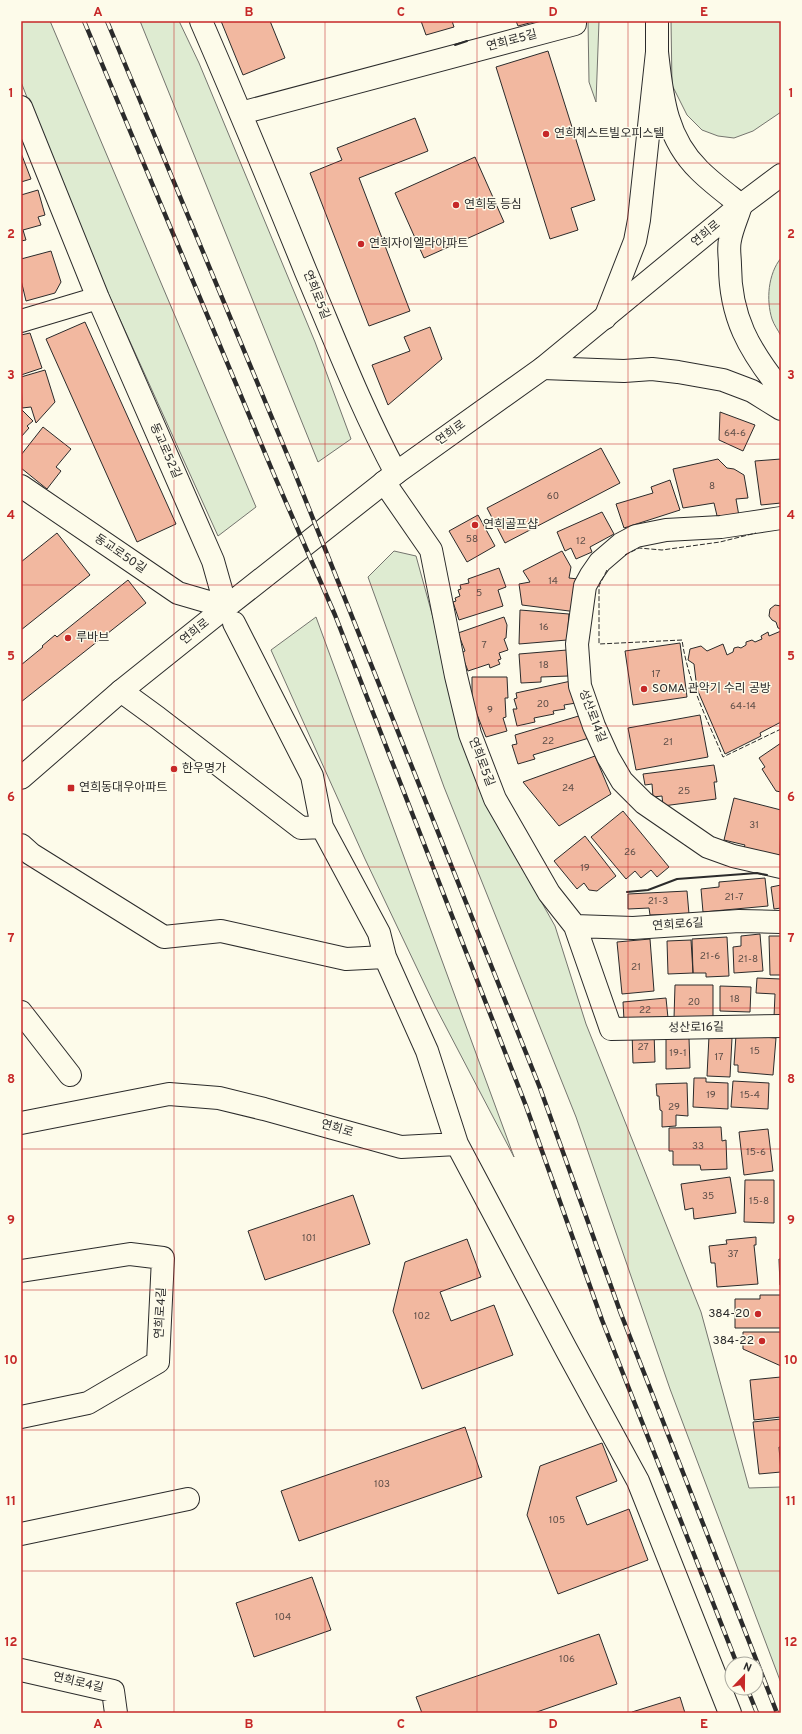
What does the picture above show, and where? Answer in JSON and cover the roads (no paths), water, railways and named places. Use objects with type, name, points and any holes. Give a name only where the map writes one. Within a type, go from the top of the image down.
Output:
[{"type":"street","name":"연희로5길","points":[[201,21],[375,435],[390,478],[431,550],[456,676],[470,734],[495,799],[549,893],[575,926],[611,1029]]},
{"type":"street","points":[[605,318],[634,242],[640,220],[657,52],[657,21]]},
{"type":"street","name":"연희로5길","points":[[241,114],[575,22]]},
{"type":"street","points":[[657,52],[664,107],[670,126],[682,150],[698,170],[741,205],[730,241],[730,282],[735,310],[744,336],[768,374],[781,390]]},
{"type":"street","name":"동교로52길","points":[[21,107],[98,298],[213,561],[230,615]]},
{"type":"street","name":"연희로","points":[[21,778],[121,691],[230,615],[390,478],[543,368],[741,205],[781,175]]},
{"type":"street","points":[[21,321],[98,298]]},
{"type":"street","points":[[543,368],[624,371],[652,369],[678,372],[723,380],[752,391],[781,409]]},
{"type":"street","name":"동교로50길","points":[[21,486],[178,593],[230,615]]},
{"type":"street","name":"성산로14길","points":[[781,518],[721,527],[666,530],[636,536],[626,541],[600,562],[591,574],[585,586],[577,644],[580,686],[594,726],[608,757],[622,781],[644,804],[708,847],[733,856],[781,867]]},
{"type":"street","points":[[230,615],[312,776],[322,827],[379,933],[385,957],[427,1051],[457,1144],[638,1481],[730,1713]]},
{"type":"street","points":[[121,691],[301,828],[322,827]]},
{"type":"street","points":[[21,845],[31,854],[164,937],[221,931],[346,959],[385,957]]},
{"type":"street","name":"연희로6길","points":[[575,926],[633,928],[739,922],[781,922]]},
{"type":"street","points":[[21,1012],[70,1075]]},
{"type":"street","name":"성산로16길","points":[[611,1029],[781,1026]]},
{"type":"street","name":"연희로","points":[[21,1123],[169,1094],[226,1100],[264,1108],[401,1147],[457,1144]]},
{"type":"street","name":"연희로4길","points":[[21,1271],[130,1254],[163,1258],[158,1362],[88,1402],[21,1417]]},
{"type":"street","points":[[21,1534],[188,1498]]},
{"type":"street","name":"연희로4길","points":[[21,1670],[113,1691],[116,1713]]},
{"type":"railway","points":[[84,21],[275,477],[335,615],[526,1106],[602,1320],[734,1656]]},
{"type":"railway","points":[[107,21],[292,466],[540,1088],[621,1314],[777,1713]]},
{"type":"railway","points":[[750,1696],[757,1713]]},
{"type":"place","name":"연희체스트빌오피스텔","points":[[546,134]]},
{"type":"place","name":"연희동 등심","points":[[456,205]]},
{"type":"place","name":"연희자이엘라아파트","points":[[361,244]]},
{"type":"place","name":"연희골프샵","points":[[475,525]]},
{"type":"place","name":"루바브","points":[[68,638]]},
{"type":"place","name":"SOMA 관악기 수리 공방","points":[[644,689]]},
{"type":"place","name":"한우명가","points":[[174,769]]},
{"type":"place","name":"연희동대우아파트","points":[[71,788]]},
{"type":"place","name":"384-20","points":[[758,1314]]},
{"type":"place","name":"384-22","points":[[762,1341]]}]
